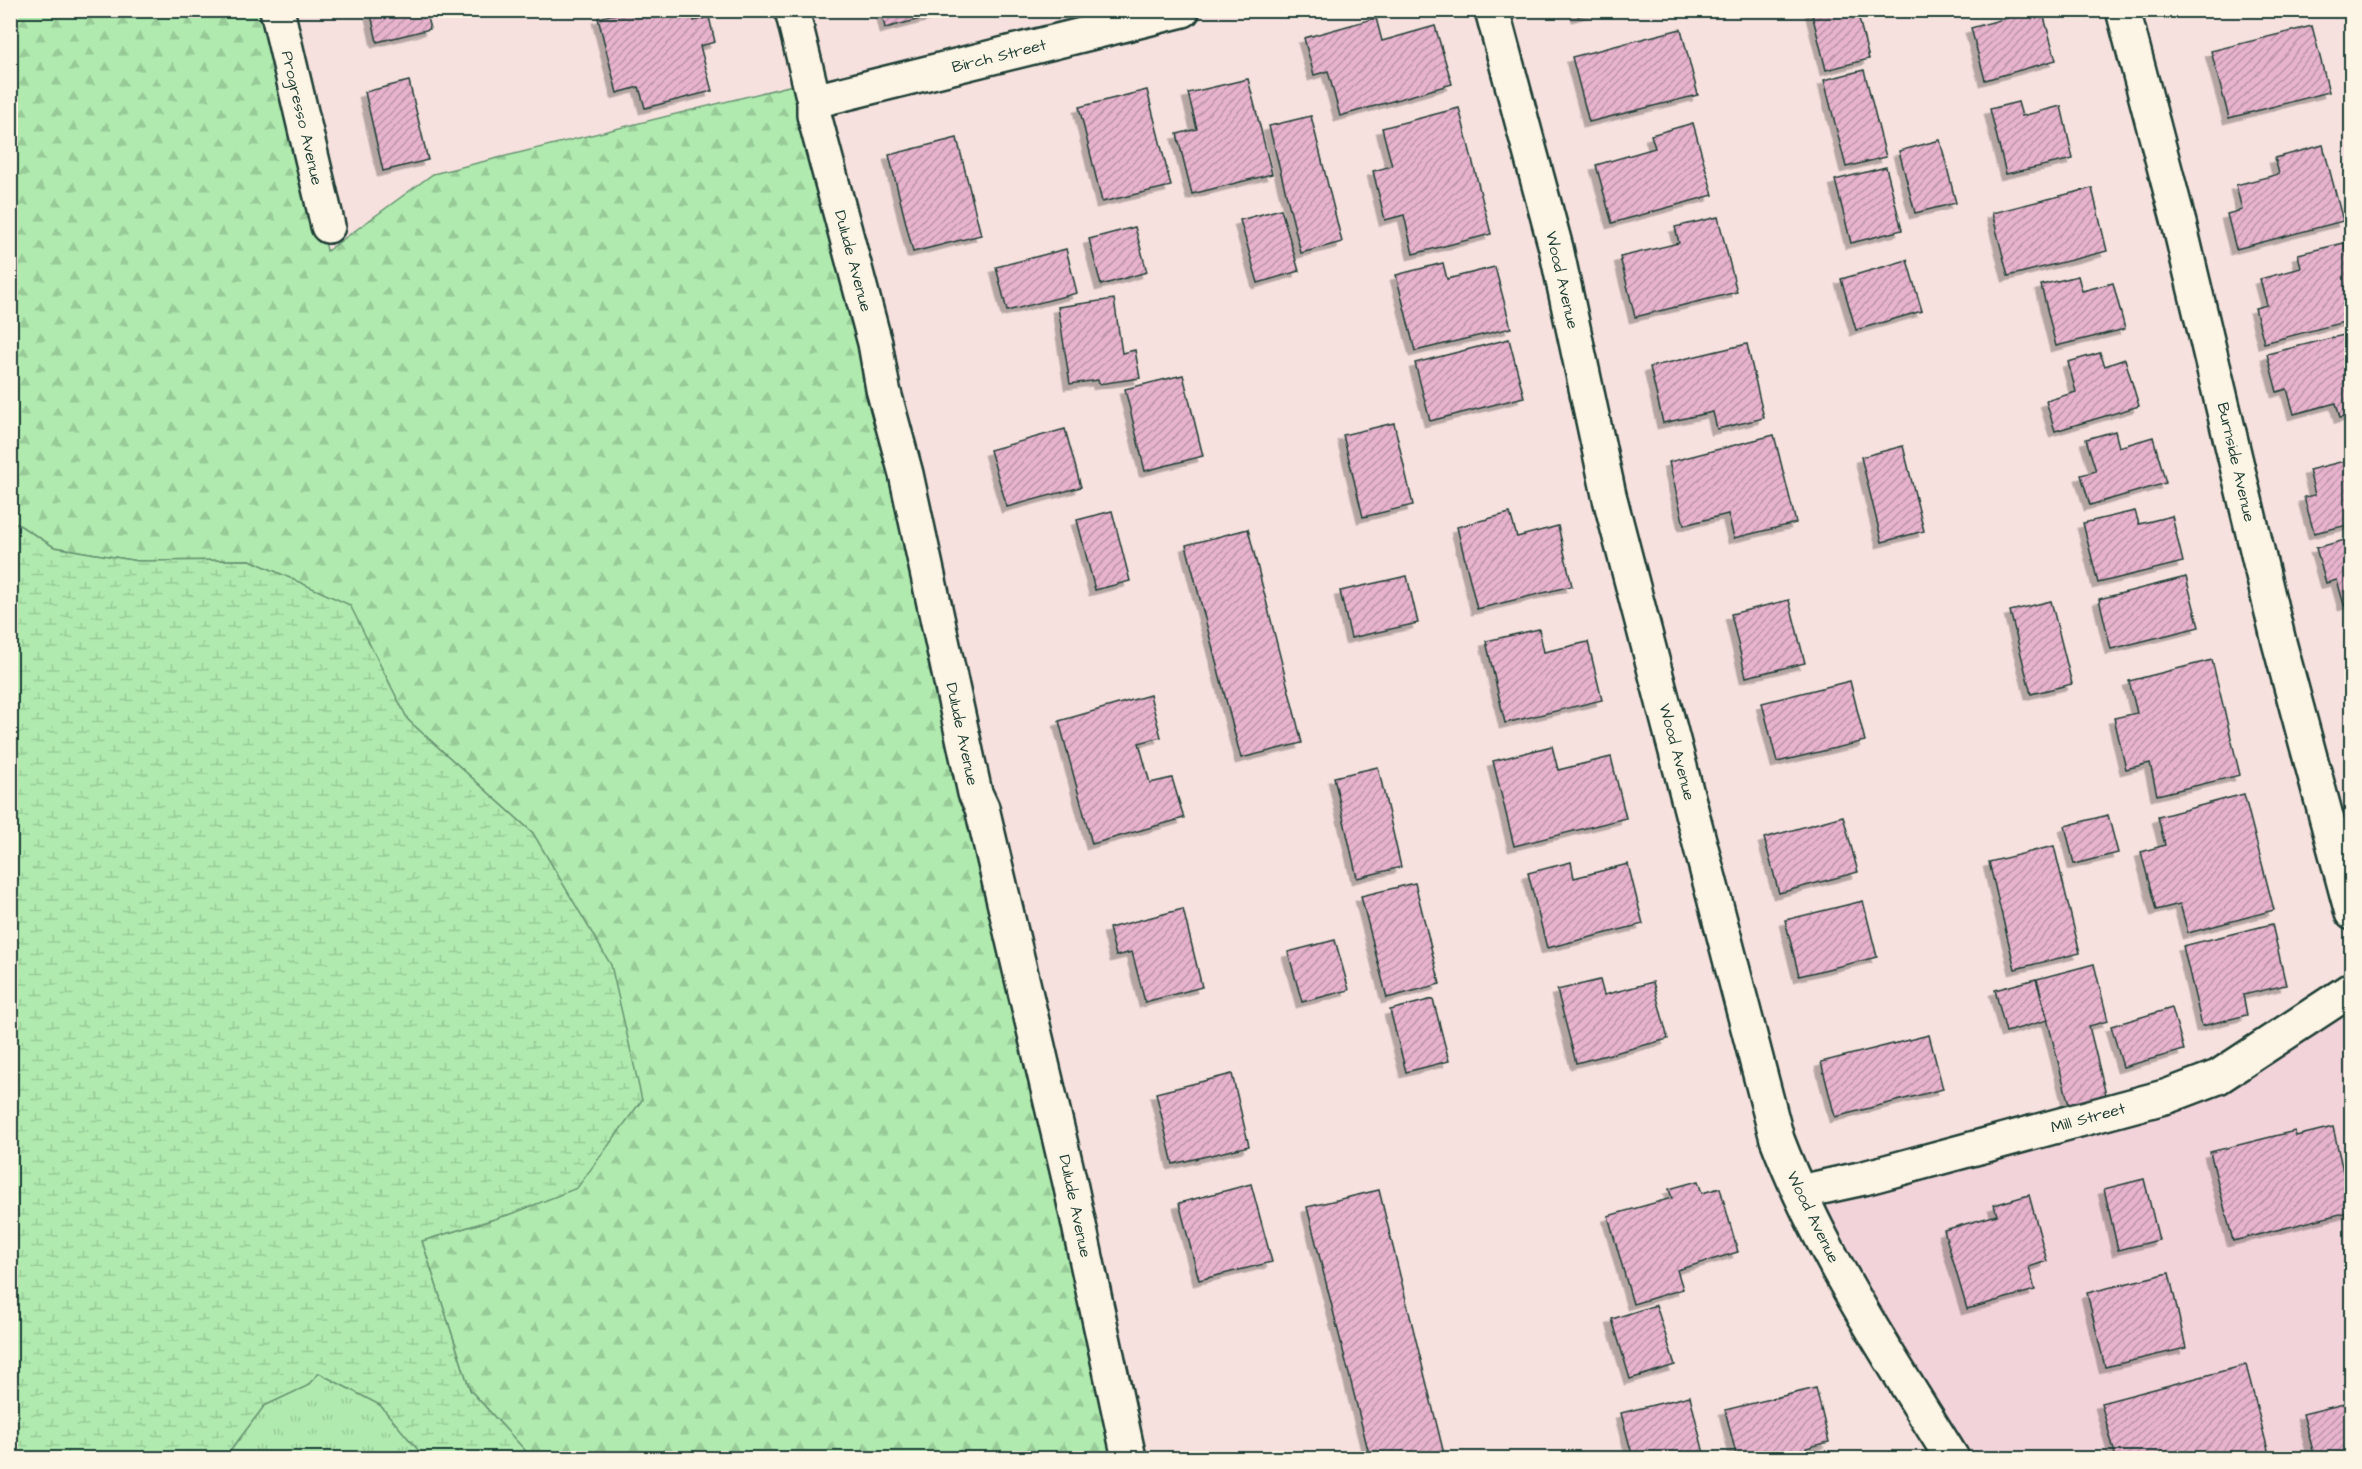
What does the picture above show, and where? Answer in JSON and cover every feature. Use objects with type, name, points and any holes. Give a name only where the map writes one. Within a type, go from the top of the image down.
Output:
[{"type":"street","name":"Progresso Avenue","points":[[277,10],[328,226]]},
{"type":"street","name":"Dulude Avenue","points":[[792,10],[814,101],[814,115],[875,343],[883,389],[906,474],[975,793],[982,808],[1070,1183],[1129,1458]]},
{"type":"street","name":"Birch Street","points":[[814,101],[1183,10]]},
{"type":"street","name":"Wood Avenue","points":[[1492,10],[1556,248],[1609,495],[1777,1139],[1793,1181],[1863,1314],[1952,1458]]},
{"type":"street","name":"Burnside Avenue","points":[[2122,10],[2179,223],[2279,642],[2352,913]]},
{"type":"street","name":"Mill Street","points":[[1800,1192],[1864,1178],[2168,1096],[2218,1077],[2352,988]]},
{"type":"shaded area","points":[[2351,998],[2351,1458],[1943,1458],[1809,1196],[2201,1087]]},
{"type":"green space","points":[[10,11],[277,11],[306,136],[327,251],[433,174],[797,84],[1129,1458],[532,1458],[470,1390],[422,1241],[514,1213],[533,833],[408,720],[349,605],[250,560],[138,561],[54,547],[11,520]]},
{"type":"green space","points":[[11,520],[54,547],[138,561],[250,560],[350,605],[408,720],[533,833],[611,965],[642,1100],[577,1188],[514,1213],[422,1241],[470,1390],[532,1458],[425,1458],[380,1405],[319,1373],[307,1386],[264,1406],[225,1458],[142,1458],[130,1455],[95,1458],[11,1458]]},
{"type":"green space","points":[[319,1373],[380,1405],[425,1458],[225,1458],[264,1406],[307,1386]]},
{"type":"building","points":[[370,10],[425,10],[430,29],[377,42]]},
{"type":"building","points":[[618,10],[691,10],[694,21],[709,17],[715,42],[700,46],[712,91],[645,108],[639,87],[617,93],[598,18],[619,13]]},
{"type":"building","points":[[881,10],[935,10],[936,15],[885,28]]},
{"type":"building","points":[[1576,10],[1599,10],[1578,16]]},
{"type":"building","points":[[1811,10],[1857,10],[1869,59],[1826,70]]},
{"type":"building","points":[[2042,10],[2056,60],[1985,80],[1971,28]]},
{"type":"building","points":[[1376,18],[1382,41],[1435,26],[1452,84],[1340,116],[1328,71],[1314,75],[1304,38]]},
{"type":"building","points":[[2312,26],[2329,92],[2229,118],[2211,51]]},
{"type":"building","points":[[1681,29],[1698,95],[1589,122],[1572,57]]},
{"type":"building","points":[[1864,70],[1886,157],[1846,167],[1824,80]]},
{"type":"building","points":[[1248,79],[1272,174],[1192,194],[1177,134],[1197,129],[1188,93]]},
{"type":"building","points":[[409,81],[428,160],[383,171],[365,92]]},
{"type":"building","points":[[1147,90],[1171,186],[1102,202],[1079,107]]},
{"type":"building","points":[[2018,102],[2022,116],[2061,106],[2073,159],[2006,174],[1990,109]]},
{"type":"building","points":[[1459,108],[1491,234],[1413,254],[1404,215],[1385,220],[1373,171],[1392,166],[1382,128]]},
{"type":"building","points":[[1311,116],[1342,242],[1301,253],[1269,126]]},
{"type":"building","points":[[1693,123],[1713,195],[1612,223],[1596,165],[1655,148],[1651,135]]},
{"type":"building","points":[[957,138],[981,235],[913,252],[889,155]]},
{"type":"building","points":[[1940,140],[1956,203],[1915,213],[1899,151]]},
{"type":"building","points":[[2323,145],[2343,221],[2236,249],[2227,214],[2242,210],[2236,185],[2279,174],[2275,158]]},
{"type":"building","points":[[1886,167],[1902,230],[1851,243],[1835,180]]},
{"type":"building","points":[[2092,188],[2107,251],[2008,276],[1992,213]]},
{"type":"building","points":[[1281,209],[1299,271],[1258,283],[1240,220]]},
{"type":"building","points":[[1718,217],[1737,292],[1635,317],[1620,257],[1679,243],[1675,227]]},
{"type":"building","points":[[1135,227],[1147,272],[1101,285],[1089,239]]},
{"type":"building","points":[[2344,243],[2352,273],[2352,320],[2264,343],[2255,308],[2267,305],[2260,279],[2301,268],[2298,254]]},
{"type":"building","points":[[1066,249],[1077,293],[1007,311],[996,267]]},
{"type":"building","points":[[1907,260],[1922,311],[1856,330],[1841,279]]},
{"type":"building","points":[[1443,263],[1447,279],[1495,267],[1511,328],[1415,351],[1396,275]]},
{"type":"building","points":[[2078,276],[2082,291],[2113,283],[2125,329],[2056,346],[2041,285]]},
{"type":"building","points":[[1114,299],[1122,353],[1135,350],[1140,378],[1099,384],[1098,380],[1070,384],[1058,307]]},
{"type":"building","points":[[2352,333],[2352,415],[2340,418],[2336,403],[2294,414],[2287,389],[2277,392],[2267,354]]},
{"type":"building","points":[[1509,339],[1524,397],[1430,421],[1415,363]]},
{"type":"building","points":[[1747,344],[1764,418],[1717,429],[1713,412],[1663,423],[1650,367]]},
{"type":"building","points":[[2100,353],[2105,366],[2125,359],[2139,406],[2055,431],[2046,401],[2076,392],[2068,362]]},
{"type":"building","points":[[1183,375],[1203,456],[1145,471],[1125,389]]},
{"type":"building","points":[[1394,423],[1413,505],[1363,517],[1343,435]]},
{"type":"building","points":[[1065,429],[1081,487],[1007,507],[990,450]]},
{"type":"building","points":[[2115,431],[2119,447],[2153,437],[2166,483],[2090,505],[2081,475],[2096,471],[2086,439]]},
{"type":"building","points":[[1774,435],[1796,523],[1734,538],[1728,514],[1684,525],[1669,462]]},
{"type":"building","points":[[1903,446],[1924,531],[1882,542],[1861,457]]},
{"type":"building","points":[[2352,459],[2352,524],[2314,533],[2304,497],[2315,495],[2309,470]]},
{"type":"building","points":[[1112,511],[1130,581],[1095,590],[1077,520]]},
{"type":"building","points":[[2135,511],[2139,524],[2172,516],[2183,562],[2098,583],[2083,523]]},
{"type":"building","points":[[1510,513],[1517,537],[1558,526],[1572,586],[1477,609],[1457,527]]},
{"type":"building","points":[[1248,529],[1302,743],[1241,758],[1186,545]]},
{"type":"building","points":[[2352,538],[2352,603],[2344,605],[2337,580],[2326,583],[2316,548]]},
{"type":"building","points":[[1407,576],[1418,623],[1351,638],[1340,591]]},
{"type":"building","points":[[2186,577],[2199,627],[2111,649],[2099,599]]},
{"type":"building","points":[[1789,600],[1805,663],[1746,677],[1731,614]]},
{"type":"building","points":[[2051,601],[2072,684],[2031,694],[2010,611]]},
{"type":"building","points":[[1539,629],[1544,652],[1588,642],[1602,700],[1505,723],[1486,641]]},
{"type":"building","points":[[2212,660],[2240,775],[2157,795],[2150,763],[2126,769],[2114,718],[2137,713],[2129,681]]},
{"type":"building","points":[[1850,681],[1865,741],[1777,762],[1762,703]]},
{"type":"building","points":[[1150,695],[1161,737],[1139,743],[1150,783],[1172,778],[1184,818],[1092,844],[1059,721]]},
{"type":"building","points":[[1552,746],[1558,770],[1611,757],[1626,818],[1514,846],[1493,761]]},
{"type":"building","points":[[1378,767],[1401,867],[1357,878],[1334,777]]},
{"type":"building","points":[[2244,794],[2274,910],[2188,933],[2180,904],[2156,910],[2141,852],[2165,845],[2158,817]]},
{"type":"building","points":[[2108,815],[2118,853],[2074,864],[2065,826]]},
{"type":"building","points":[[1843,816],[1858,872],[1779,893],[1764,838]]},
{"type":"building","points":[[2054,846],[2080,953],[2015,969],[1989,862]]},
{"type":"building","points":[[1571,862],[1574,878],[1628,864],[1643,924],[1547,948],[1528,873]]},
{"type":"building","points":[[1415,883],[1440,984],[1387,998],[1361,896]]},
{"type":"building","points":[[1863,901],[1877,957],[1799,976],[1785,920]]},
{"type":"building","points":[[1183,909],[1202,987],[1145,1002],[1132,952],[1116,956],[1109,928]]},
{"type":"building","points":[[2272,924],[2286,985],[2243,995],[2247,1015],[2202,1026],[2183,946]]},
{"type":"building","points":[[1335,940],[1349,990],[1302,1002],[1288,952]]},
{"type":"building","points":[[2094,964],[2108,1021],[2089,1026],[2107,1099],[2070,1109],[2037,979]]},
{"type":"building","points":[[2036,979],[2048,1020],[2006,1032],[1995,990]]},
{"type":"building","points":[[1600,980],[1604,995],[1653,982],[1668,1039],[1576,1063],[1557,990]]},
{"type":"building","points":[[1433,999],[1449,1061],[1406,1072],[1390,1010]]},
{"type":"building","points":[[2172,1008],[2184,1050],[2123,1067],[2111,1026]]},
{"type":"building","points":[[1929,1035],[1943,1089],[1835,1117],[1821,1062]]},
{"type":"building","points":[[1232,1074],[1249,1146],[1173,1164],[1156,1093]]},
{"type":"building","points":[[2333,1127],[2352,1211],[2233,1241],[2210,1152],[2295,1131],[2296,1136]]},
{"type":"building","points":[[2144,1179],[2159,1240],[2118,1250],[2104,1189]]},
{"type":"building","points":[[1698,1181],[1702,1193],[1720,1188],[1738,1252],[1677,1270],[1683,1289],[1633,1304],[1608,1216],[1672,1198],[1669,1189]]},
{"type":"building","points":[[1251,1184],[1272,1262],[1199,1280],[1179,1203]]},
{"type":"building","points":[[1379,1190],[1445,1458],[1370,1458],[1307,1207]]},
{"type":"building","points":[[2029,1195],[2047,1261],[2029,1267],[2035,1290],[1967,1309],[1944,1230],[1997,1215],[1994,1205]]},
{"type":"building","points":[[2169,1273],[2186,1348],[2105,1367],[2087,1293]]},
{"type":"building","points":[[1656,1305],[1675,1365],[1630,1379],[1612,1319]]},
{"type":"building","points":[[2246,1365],[2270,1458],[2116,1458],[2101,1403]]},
{"type":"building","points":[[1816,1388],[1829,1442],[1806,1448],[1808,1458],[1737,1458],[1725,1410]]},
{"type":"building","points":[[1690,1396],[1705,1458],[1633,1458],[1621,1413]]},
{"type":"building","points":[[2352,1402],[2352,1458],[2315,1458],[2303,1414]]}]
